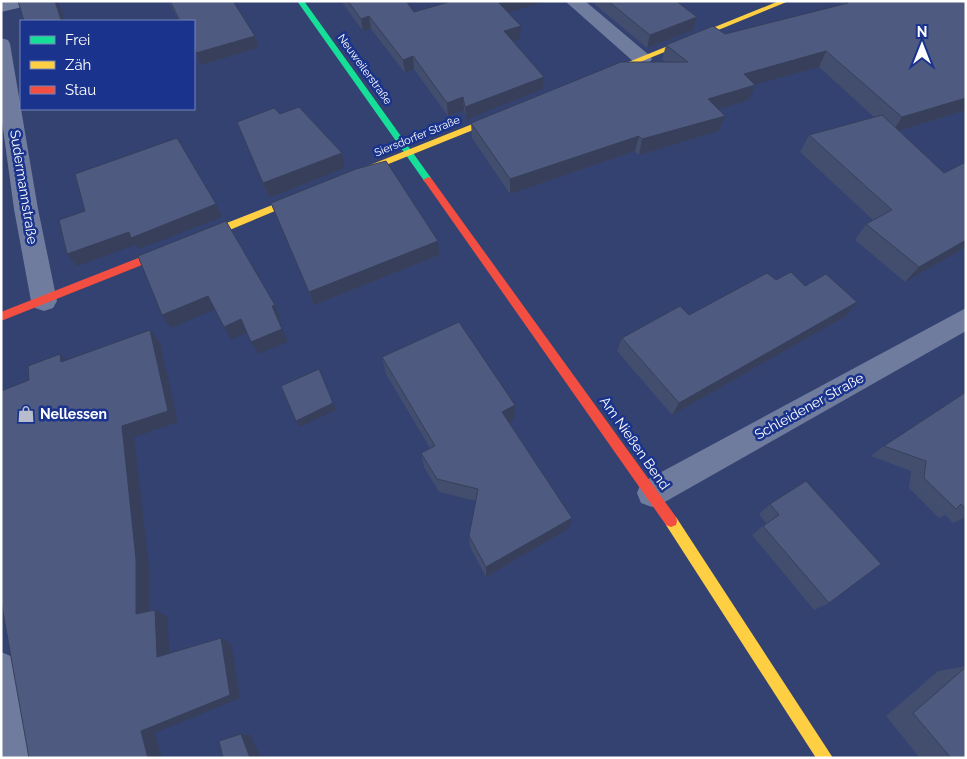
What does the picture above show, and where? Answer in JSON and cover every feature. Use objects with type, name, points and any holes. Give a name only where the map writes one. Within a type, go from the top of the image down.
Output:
[{"type":"street","points":[[1,7],[25,1]]},
{"type":"street","name":"Neuweilerstraße","points":[[300,1],[410,152]]},
{"type":"street","points":[[574,1],[642,59]]},
{"type":"street","points":[[586,81],[786,1]]},
{"type":"street","name":"Sudermannstraße","points":[[1,44],[26,209],[44,300]]},
{"type":"street","name":"Siersdorfer Straße","points":[[346,178],[512,111]]},
{"type":"street","name":"Am Nießen Bend","points":[[410,152],[652,493],[825,758]]},
{"type":"street","points":[[1,318],[319,189]]},
{"type":"street","name":"Schleidener Straße","points":[[652,493],[966,318]]},
{"type":"street","points":[[1,669],[20,758]]},
{"type":"building","points":[[18,1],[55,1],[61,20],[24,20]]},
{"type":"building","points":[[170,1],[233,1],[255,36],[196,53],[195,20],[180,20]]},
{"type":"building","points":[[348,1],[406,1],[414,12],[452,1],[504,1],[499,3],[521,26],[504,31],[544,77],[465,107],[463,97],[447,103],[413,56],[403,60],[369,16],[361,19]]},
{"type":"building","points":[[608,1],[676,1],[697,17],[650,35]]},
{"type":"building","points":[[845,1],[966,1],[966,98],[902,117],[826,51],[744,74],[755,85],[708,99],[725,116],[642,139],[639,136],[510,179],[471,123],[621,62],[688,62],[666,45],[713,26],[725,34],[848,3]]},
{"type":"building","points":[[299,107],[342,153],[263,183],[237,122],[274,108],[280,114]]},
{"type":"building","points":[[882,115],[944,173],[966,162],[966,240],[919,267],[866,224],[892,210],[809,135]]},
{"type":"building","points":[[177,138],[216,204],[131,238],[129,232],[67,254],[59,220],[85,211],[75,174]]},
{"type":"building","points":[[386,161],[438,241],[309,292],[271,203],[356,169]]},
{"type":"building","points":[[226,221],[275,305],[272,306],[282,329],[251,342],[241,319],[224,327],[208,296],[162,315],[138,256]]},
{"type":"building","points":[[791,272],[805,286],[826,274],[857,302],[679,403],[622,338],[680,306],[689,315],[767,273],[776,280]]},
{"type":"building","points":[[459,322],[515,405],[502,412],[572,518],[486,567],[469,536],[478,489],[437,479],[421,453],[435,446],[382,357]]},
{"type":"building","points":[[150,330],[168,411],[122,426],[136,559],[136,614],[155,610],[157,657],[221,638],[230,695],[141,731],[148,758],[29,758],[1,601],[1,391],[29,380],[28,366],[60,354],[61,362]]},
{"type":"building","points":[[319,369],[333,403],[296,421],[281,386]]},
{"type":"building","points":[[966,392],[966,509],[961,504],[956,509],[924,478],[926,461],[884,446]]},
{"type":"building","points":[[806,481],[881,564],[829,603],[763,526],[779,515],[770,504]]},
{"type":"building","points":[[966,667],[966,758],[951,758],[913,713]]},
{"type":"building","points":[[241,734],[250,758],[223,758],[219,741]]},
{"type":"traffic: fast","points":[[300,1],[428,180]]},
{"type":"traffic: slow","points":[[598,76],[786,1]]},
{"type":"traffic: slow","points":[[353,175],[505,114]]},
{"type":"traffic: slow","points":[[217,231],[308,194]]},
{"type":"traffic: slow","points":[[671,521],[825,758]]},
{"type":"traffic: jam","points":[[428,180],[671,521]]},
{"type":"traffic: jam","points":[[1,317],[217,231]]},
{"type":"place","name":"Nellessen","points":[[26,414]]}]
